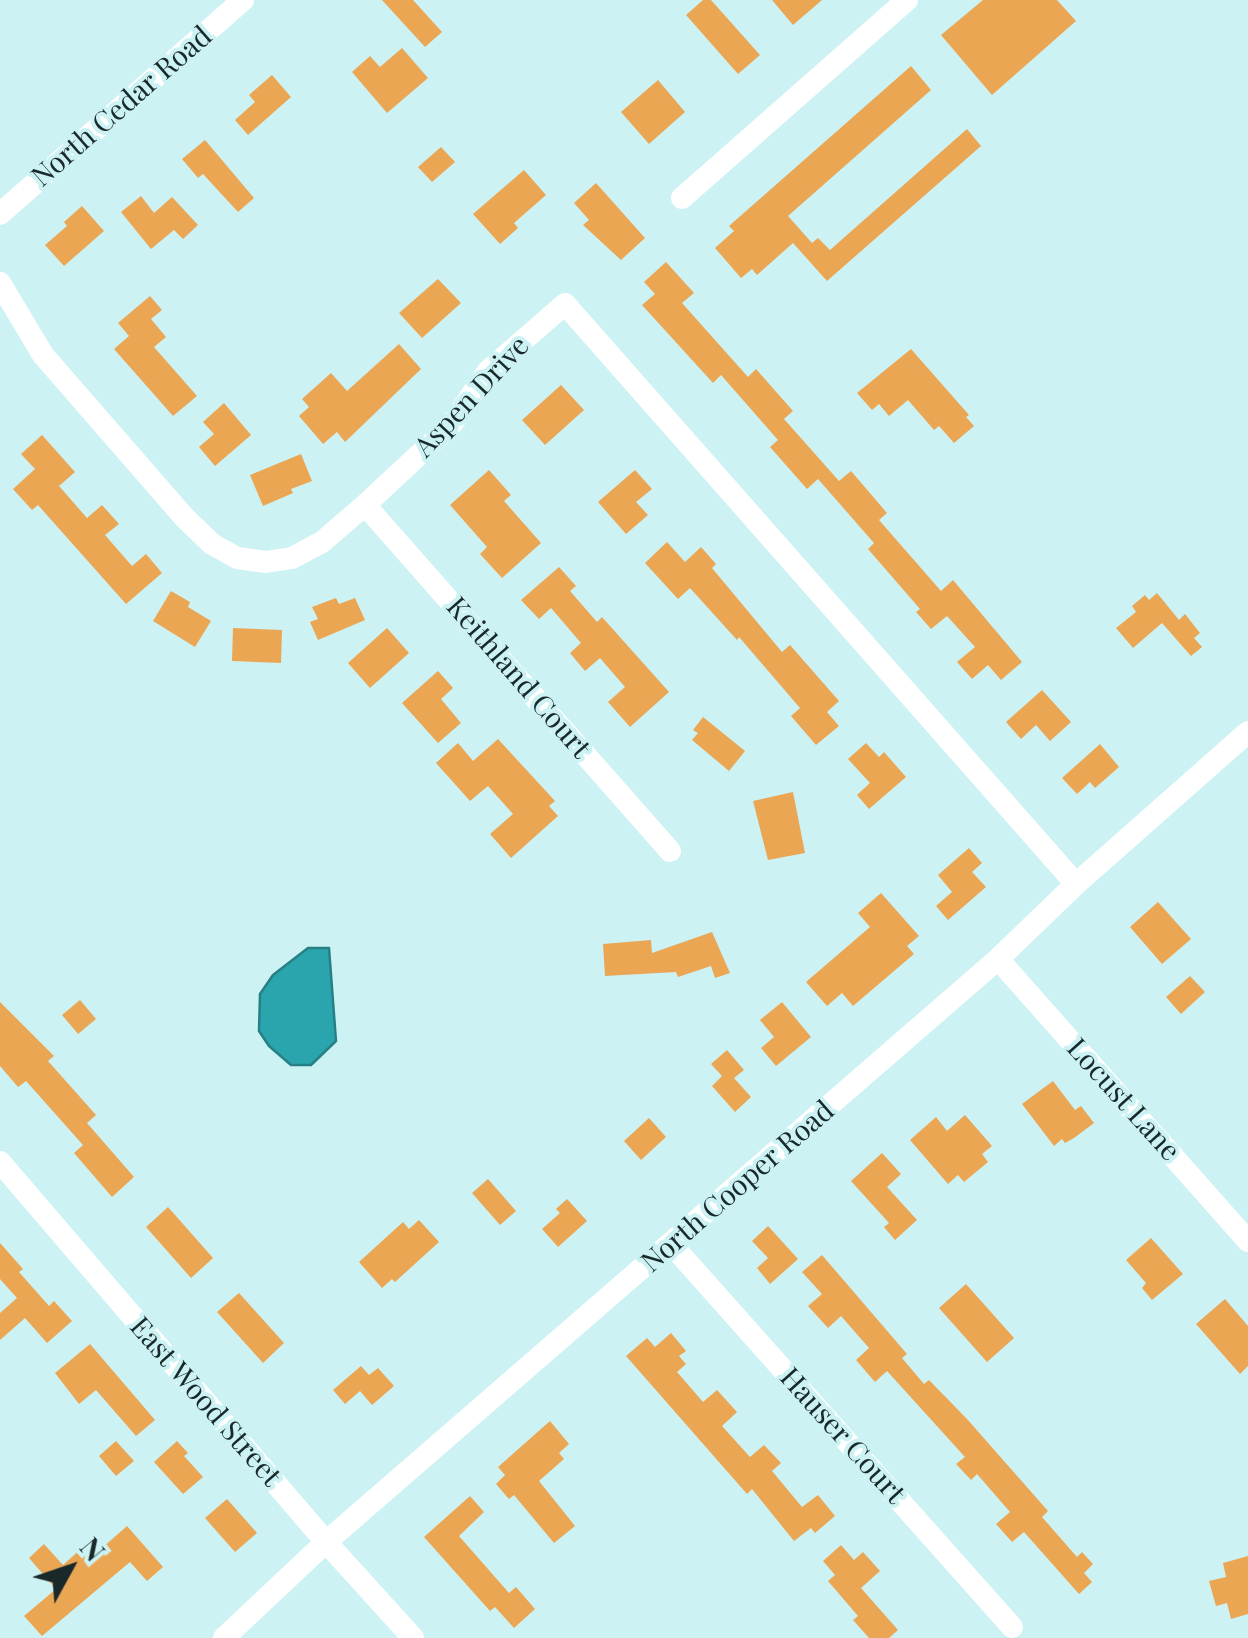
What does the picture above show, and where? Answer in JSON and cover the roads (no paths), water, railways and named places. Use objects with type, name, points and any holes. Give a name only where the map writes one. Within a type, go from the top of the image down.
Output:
[{"type":"street","name":"North Cedar Road","points":[[0,214],[243,0]]},
{"type":"street","points":[[682,198],[907,0]]},
{"type":"street","name":"Aspen Drive","points":[[0,283],[43,355],[212,544],[237,558],[266,562],[292,558],[322,542],[366,505],[451,425],[488,372],[565,304],[1076,884]]},
{"type":"street","name":"Keithland Court","points":[[366,505],[670,851]]},
{"type":"street","name":"North Cooper Road","points":[[224,1638],[326,1542],[998,959],[1076,884],[1248,732]]},
{"type":"street","name":"Locust Lane","points":[[998,959],[1248,1241]]},
{"type":"street","name":"East Wood Street","points":[[0,1162],[326,1542],[414,1638]]},
{"type":"street","name":"Hauser Court","points":[[672,1245],[1012,1626]]},
{"type":"water","points":[[308,948],[329,948],[336,1041],[311,1065],[291,1065],[259,1031],[260,994],[273,975]]}]
